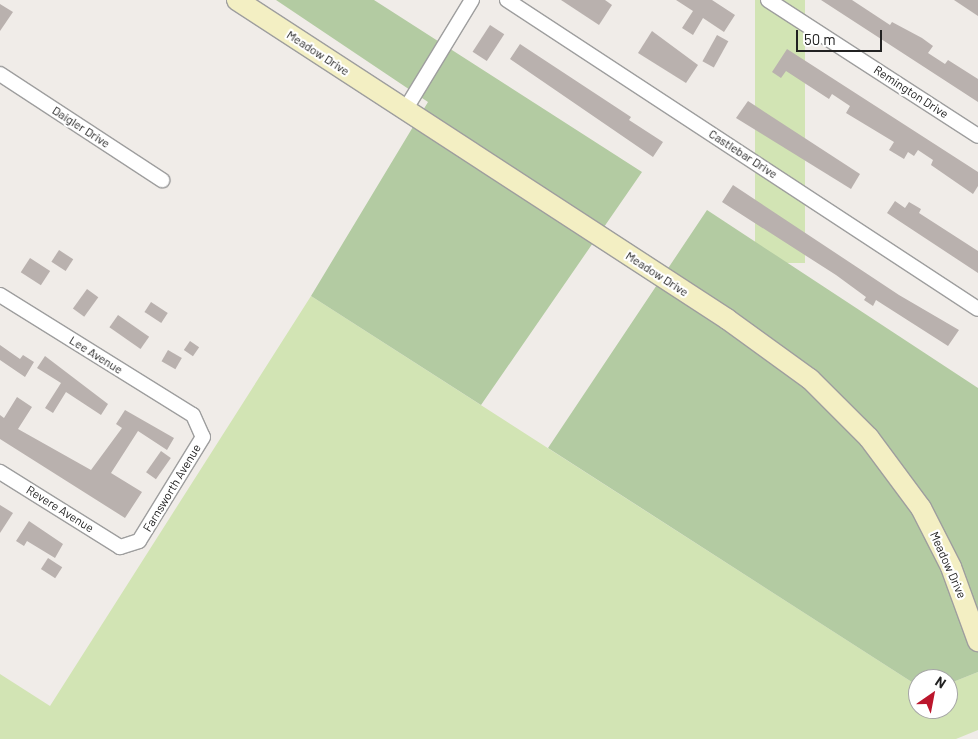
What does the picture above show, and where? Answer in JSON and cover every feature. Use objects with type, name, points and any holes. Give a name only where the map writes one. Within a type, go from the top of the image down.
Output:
[{"type":"street","name":"Meadow Drive","points":[[237,0],[776,353],[844,411],[890,464],[921,508],[951,567],[978,641]]},
{"type":"street","points":[[405,110],[472,0]]},
{"type":"street","name":"Castlebar Drive","points":[[507,0],[978,309]]},
{"type":"street","name":"Remington Drive","points":[[768,0],[978,136]]},
{"type":"street","name":"Daigler Drive","points":[[0,74],[162,180]]},
{"type":"street","name":"Lee Avenue","points":[[0,296],[192,415]]},
{"type":"street","name":"Farnsworth Avenue","points":[[120,547],[139,542],[203,437],[192,415]]},
{"type":"street","name":"Revere Avenue","points":[[0,472],[120,547]]},
{"type":"green space","points":[[276,0],[374,0],[642,172],[481,405],[311,296],[428,102]]},
{"type":"green space","points":[[755,0],[805,0],[805,263],[755,263]]},
{"type":"green space","points":[[707,210],[978,388],[978,672],[958,680],[958,669],[908,669],[908,680],[548,448]]},
{"type":"green space","points":[[311,296],[908,680],[908,719],[958,719],[958,680],[978,672],[978,730],[956,739],[0,739],[0,674],[50,706]]},
{"type":"building","points":[[561,0],[605,0],[612,5],[599,25]]},
{"type":"building","points":[[676,0],[712,0],[735,15],[724,32],[703,18],[693,35],[682,28],[693,11]]},
{"type":"building","points":[[821,0],[852,0],[890,25],[892,22],[922,38],[933,46],[928,53],[945,64],[948,60],[978,79],[978,102]]},
{"type":"building","points":[[954,0],[978,0],[978,16]]},
{"type":"building","points":[[0,4],[13,12],[0,31]]},
{"type":"building","points":[[490,25],[504,34],[487,61],[473,52]]},
{"type":"building","points":[[652,31],[698,65],[686,83],[638,53]]},
{"type":"building","points":[[717,35],[728,41],[714,68],[702,61]]},
{"type":"building","points":[[520,44],[631,117],[629,120],[663,142],[653,157],[510,59]]},
{"type":"building","points":[[787,49],[978,172],[978,186],[973,194],[931,165],[933,160],[918,150],[914,156],[908,152],[904,159],[889,150],[894,142],[846,113],[850,106],[832,94],[829,99],[786,71],[781,78],[772,72]]},
{"type":"building","points":[[748,101],[860,174],[851,189],[736,118]]},
{"type":"building","points":[[733,185],[899,295],[959,330],[948,346],[876,300],[873,306],[864,300],[866,297],[836,275],[722,202]]},
{"type":"building","points":[[895,201],[905,208],[909,202],[921,209],[919,213],[978,251],[978,273],[887,213]]},
{"type":"building","points":[[59,250],[73,259],[66,271],[51,262]]},
{"type":"building","points":[[30,258],[50,271],[41,285],[21,272]]},
{"type":"building","points":[[87,289],[98,297],[84,317],[73,308]]},
{"type":"building","points":[[151,302],[168,313],[161,323],[144,312]]},
{"type":"building","points":[[118,315],[149,337],[141,349],[109,327]]},
{"type":"building","points":[[190,341],[199,347],[193,356],[184,350]]},
{"type":"building","points":[[0,345],[20,359],[23,355],[34,362],[25,377],[0,360]]},
{"type":"building","points":[[168,350],[182,358],[175,369],[162,361]]},
{"type":"building","points":[[45,356],[108,404],[101,415],[66,392],[53,413],[45,408],[61,383],[37,368]]},
{"type":"building","points":[[17,397],[32,407],[18,429],[91,470],[122,428],[116,424],[125,410],[174,438],[167,450],[138,431],[111,473],[142,492],[125,518],[0,439],[0,415],[4,418]]},
{"type":"building","points":[[161,451],[171,458],[156,479],[146,472]]},
{"type":"building","points":[[0,505],[13,513],[0,533]]},
{"type":"building","points":[[29,521],[63,544],[55,558],[27,541],[24,546],[16,541]]},
{"type":"building","points":[[48,558],[62,567],[55,578],[41,569]]}]
